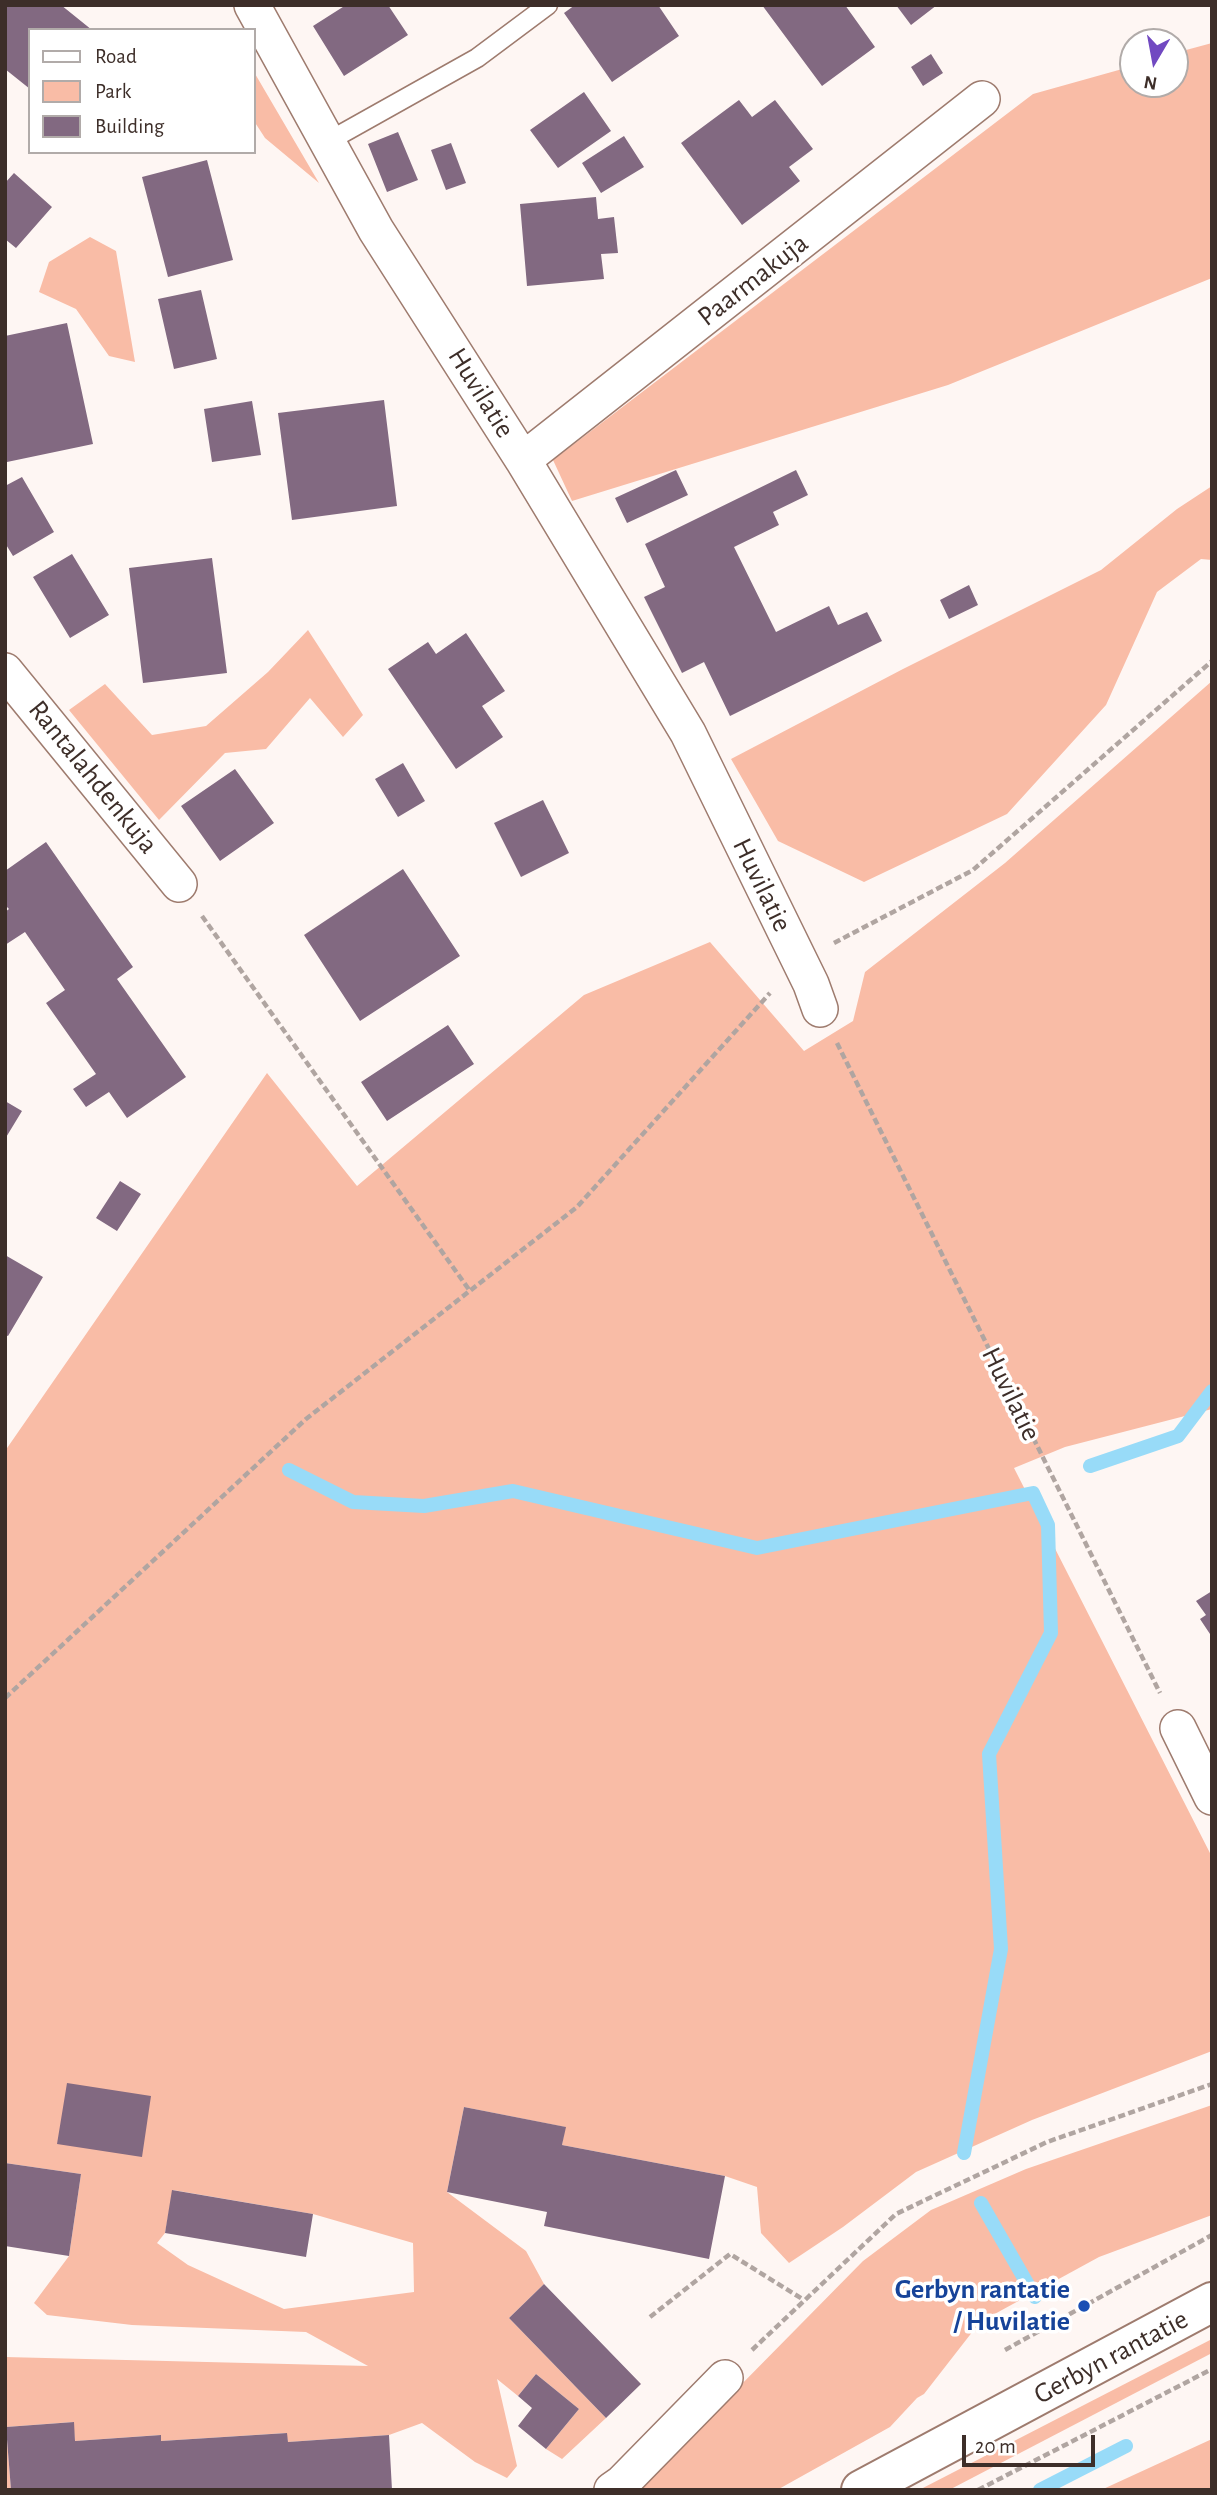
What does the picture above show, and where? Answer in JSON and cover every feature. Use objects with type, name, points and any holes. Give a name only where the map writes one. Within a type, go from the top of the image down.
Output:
[{"type":"main road","name":"Gerbyn rantatie","points":[[861,2490],[1212,2302]]},
{"type":"street","name":"Huvilatie","points":[[252,5],[376,230],[523,460],[688,733],[820,1009]]},
{"type":"street","name":"Paarmakuja","points":[[523,460],[982,99]]},
{"type":"street","name":"Rantalahdenkuja","points":[[8,679],[179,884]]},
{"type":"street","points":[[1178,1728],[1212,1797]]},
{"type":"street","points":[[612,2490],[725,2378]]},
{"type":"lane","points":[[327,142],[477,58],[548,5]]},
{"type":"path","points":[[5,1698],[306,1419],[577,1206],[799,961],[974,870],[1212,661]]},
{"type":"path","points":[[179,884],[470,1291]]},
{"type":"path","name":"Huvilatie","points":[[820,1009],[1178,1728]]},
{"type":"path","points":[[725,2378],[896,2214],[1047,2142],[1212,2084]]},
{"type":"path","points":[[1005,2350],[1212,2235]]},
{"type":"path","points":[[650,2317],[730,2254],[804,2300]]},
{"type":"path","points":[[978,2490],[1212,2369]]},
{"type":"green space","points":[[1212,43],[1212,278],[948,385],[572,501],[553,460],[1033,94],[1119,70],[1119,98],[1189,98],[1189,49]]},
{"type":"green space","points":[[256,75],[319,183],[265,138],[256,124]]},
{"type":"green space","points":[[90,237],[116,251],[135,362],[109,356],[76,309],[39,292],[49,262]]},
{"type":"green space","points":[[1212,486],[1212,560],[1201,559],[1157,592],[1106,705],[1007,814],[864,882],[778,841],[731,759],[1101,570],[1177,509]]},
{"type":"green space","points":[[308,630],[363,715],[343,737],[310,698],[266,749],[225,753],[159,820],[69,710],[105,684],[152,735],[206,726],[268,672]]},
{"type":"green space","points":[[1212,681],[1212,1409],[1065,1447],[1014,1468],[1212,1857],[1212,2051],[1032,2120],[916,2172],[843,2227],[789,2263],[761,2233],[757,2187],[725,2176],[562,2145],[565,2127],[464,2107],[447,2192],[526,2251],[544,2284],[509,2318],[606,2418],[562,2459],[546,2449],[579,2409],[536,2374],[518,2396],[497,2379],[517,2466],[507,2478],[475,2462],[422,2423],[389,2435],[288,2442],[286,2433],[161,2441],[160,2435],[75,2441],[73,2422],[6,2427],[11,2490],[5,2490],[5,2357],[368,2366],[306,2332],[132,2325],[47,2315],[34,2303],[69,2256],[81,2174],[5,2163],[5,1451],[267,1073],[357,1186],[584,995],[710,942],[804,1051],[853,1021],[865,972],[1005,863]],"holes":[[[173,2190],[313,2214],[413,2243],[414,2292],[284,2309],[188,2265],[157,2243],[165,2233]]]},
{"type":"green space","points":[[1212,2105],[1212,2215],[1099,2257],[980,2322],[924,2394],[890,2427],[777,2490],[632,2490],[665,2462],[863,2261],[931,2210],[1026,2169]]},
{"type":"green space","points":[[1212,2339],[1212,2353],[949,2490],[919,2490]]},
{"type":"green space","points":[[1212,2439],[1212,2490],[1101,2490]]},
{"type":"building","points":[[5,5],[61,5],[90,28],[28,28],[28,87],[5,69]]},
{"type":"building","points":[[346,5],[388,5],[408,35],[344,76],[313,26]]},
{"type":"building","points":[[575,5],[658,5],[679,36],[612,82],[564,13]]},
{"type":"building","points":[[762,5],[845,5],[875,47],[822,86]]},
{"type":"building","points":[[896,5],[937,5],[911,25]]},
{"type":"building","points":[[931,54],[943,73],[923,86],[911,67]]},
{"type":"building","points":[[584,92],[611,131],[558,168],[530,130]]},
{"type":"building","points":[[739,100],[752,117],[775,100],[813,149],[789,167],[800,181],[742,225],[681,143]]},
{"type":"building","points":[[398,132],[418,180],[387,192],[368,144]]},
{"type":"building","points":[[624,136],[644,167],[601,193],[582,163]]},
{"type":"building","points":[[451,143],[466,183],[446,190],[431,150]]},
{"type":"building","points":[[207,160],[233,260],[168,277],[142,177]]},
{"type":"building","points":[[14,173],[52,207],[16,248],[5,239],[5,183]]},
{"type":"building","points":[[596,197],[598,219],[614,217],[618,253],[601,254],[604,279],[527,286],[520,204]]},
{"type":"building","points":[[201,290],[217,359],[174,369],[158,299]]},
{"type":"building","points":[[67,323],[93,444],[7,462],[5,336]]},
{"type":"building","points":[[384,400],[397,506],[292,520],[278,413]]},
{"type":"building","points":[[252,401],[261,455],[212,462],[204,409]]},
{"type":"building","points":[[676,470],[688,495],[627,523],[615,498]]},
{"type":"building","points":[[796,470],[808,495],[773,512],[779,525],[734,547],[776,632],[829,606],[838,625],[867,612],[882,641],[730,716],[704,662],[682,673],[644,597],[665,587],[645,544]]},
{"type":"building","points":[[22,477],[54,532],[13,556],[5,543],[5,486]]},
{"type":"building","points":[[72,554],[109,615],[70,638],[33,577]]},
{"type":"building","points":[[212,558],[227,673],[143,683],[129,568]]},
{"type":"building","points":[[969,585],[978,605],[949,619],[940,600]]},
{"type":"building","points":[[466,633],[505,691],[482,706],[503,737],[456,769],[388,669],[428,642],[436,654]]},
{"type":"building","points":[[403,763],[425,801],[398,817],[375,779]]},
{"type":"building","points":[[235,769],[274,823],[220,861],[181,806]]},
{"type":"building","points":[[543,800],[569,853],[521,877],[494,823]]},
{"type":"building","points":[[46,842],[133,967],[117,979],[186,1077],[127,1118],[109,1092],[86,1107],[73,1089],[96,1074],[46,1003],[65,990],[25,932],[5,945],[5,912],[9,909],[5,905],[5,871]]},
{"type":"building","points":[[403,869],[460,956],[360,1021],[304,935]]},
{"type":"building","points":[[448,1025],[474,1064],[387,1121],[361,1082]]},
{"type":"building","points":[[5,1101],[22,1111],[5,1139]]},
{"type":"building","points":[[120,1181],[141,1194],[117,1231],[96,1218]]},
{"type":"building","points":[[5,1255],[43,1277],[8,1336],[5,1335]]},
{"type":"building","points":[[1212,1591],[1212,1637],[1200,1619],[1206,1615],[1196,1601]]},
{"type":"building","points":[[67,2083],[151,2096],[142,2157],[57,2144]]},
{"type":"building","points":[[464,2107],[566,2127],[562,2145],[725,2176],[709,2259],[544,2226],[547,2212],[447,2192]]},
{"type":"building","points":[[5,2163],[81,2174],[69,2256],[5,2246]]},
{"type":"building","points":[[172,2190],[313,2214],[306,2257],[165,2233]]},
{"type":"building","points":[[544,2284],[641,2384],[606,2418],[509,2318]]},
{"type":"building","points":[[536,2374],[579,2409],[546,2449],[518,2426],[532,2408],[518,2396]]},
{"type":"building","points":[[74,2422],[75,2441],[161,2435],[161,2441],[287,2433],[288,2442],[389,2435],[392,2490],[11,2490],[6,2427]]},
{"type":"waterway","points":[[1090,1466],[1178,1436],[1212,1391]]},
{"type":"waterway","points":[[289,1470],[353,1502],[424,1506],[513,1491],[757,1548],[1033,1493],[1048,1525],[1051,1633],[989,1754],[1001,1949],[964,2153]]},
{"type":"waterway","points":[[981,2203],[1035,2297]]},
{"type":"waterway","points":[[1040,2490],[1126,2446]]},
{"type":"place","name":"Gerbyn rantatie / Huvilatie","points":[[1084,2306]]}]
